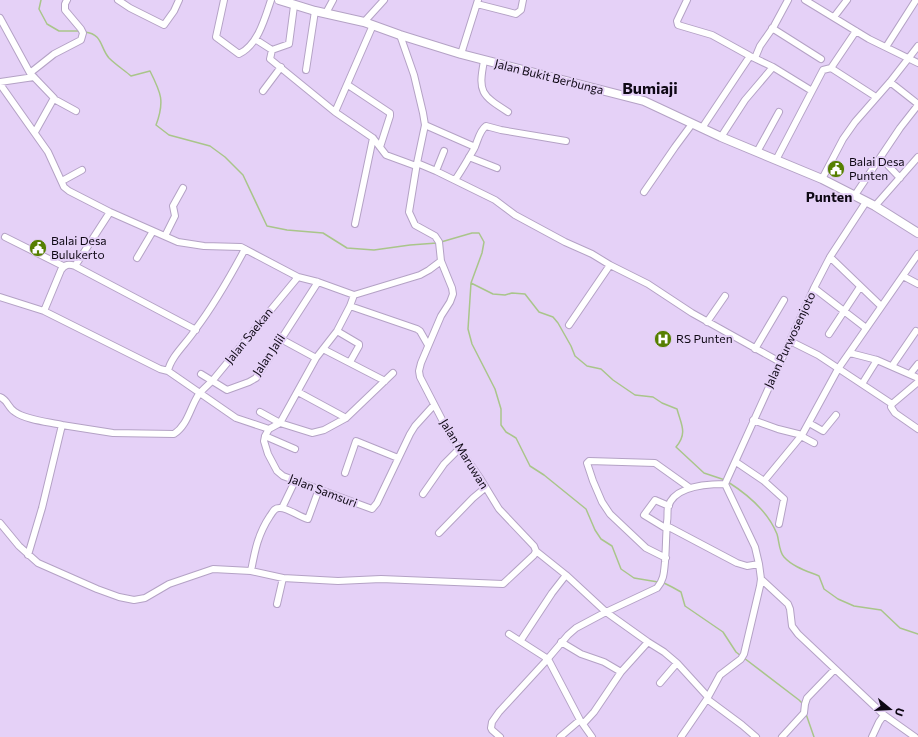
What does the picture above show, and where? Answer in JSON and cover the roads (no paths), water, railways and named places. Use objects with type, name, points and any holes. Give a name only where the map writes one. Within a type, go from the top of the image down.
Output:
[{"type":"main road","name":"Jalan Bukit Berbunga","points":[[279,0],[294,6],[364,22],[461,54],[644,101],[721,137],[822,179],[875,206],[918,232]]},
{"type":"street","points":[[67,0],[65,7],[67,13],[82,31],[82,38],[80,42],[54,54],[32,75],[0,83],[48,152],[64,187],[69,192],[110,212],[182,243],[204,246],[234,246],[244,249],[298,277],[318,282],[354,295],[420,275],[441,261]]},
{"type":"street","points":[[121,1],[130,8],[164,25],[174,11],[179,0]]},
{"type":"street","points":[[224,0],[216,37],[239,54],[249,47],[255,39],[271,0]]},
{"type":"street","points":[[326,13],[333,0]]},
{"type":"street","points":[[364,22],[384,0]]},
{"type":"street","points":[[461,54],[478,2],[516,14],[521,10],[523,0]]},
{"type":"street","points":[[687,0],[677,21],[678,25],[712,35],[773,67],[812,91]]},
{"type":"street","points":[[702,128],[760,46],[788,0]]},
{"type":"street","points":[[805,0],[869,39],[918,63]]},
{"type":"street","points":[[834,17],[847,0]]},
{"type":"street","points":[[886,47],[916,0]]},
{"type":"street","points":[[272,50],[289,44],[294,6]]},
{"type":"street","points":[[306,70],[315,11]]},
{"type":"street","points":[[0,18],[32,75],[54,97],[54,99],[76,111]]},
{"type":"street","points":[[336,112],[373,25]]},
{"type":"street","points":[[772,28],[821,59]]},
{"type":"street","points":[[776,160],[821,72],[830,68],[856,31]]},
{"type":"street","points":[[400,35],[414,75],[425,125],[416,165]]},
{"type":"street","points":[[255,39],[272,50]]},
{"type":"street","points":[[822,179],[843,139],[855,122],[890,82],[918,46]]},
{"type":"street","points":[[272,50],[270,59],[336,112],[373,138],[386,155],[436,171],[495,200],[515,216],[592,254],[648,284],[707,322],[780,362]]},
{"type":"street","points":[[484,60],[480,78],[481,89],[488,98],[508,112]]},
{"type":"street","points":[[263,92],[281,67]]},
{"type":"street","points":[[721,137],[745,100],[773,67]]},
{"type":"street","points":[[830,68],[876,97]]},
{"type":"street","points":[[855,195],[918,104],[890,82]]},
{"type":"street","points":[[348,85],[390,112],[380,147]]},
{"type":"street","points":[[35,132],[54,99]]},
{"type":"street","points":[[757,152],[779,112]]},
{"type":"street","points":[[644,192],[675,146],[692,124]]},
{"type":"street","points":[[425,125],[475,147]]},
{"type":"street","points":[[455,180],[475,147],[482,129],[486,126],[566,141]]},
{"type":"street","points":[[355,224],[373,138]]},
{"type":"street","points":[[436,171],[444,150]]},
{"type":"street","points":[[469,157],[497,168]]},
{"type":"street","points":[[881,158],[900,178]]},
{"type":"street","points":[[875,206],[918,158]]},
{"type":"street","name":"Jalan Maruwan","points":[[416,165],[409,212],[415,225],[438,238],[441,249],[441,261],[452,288],[452,298],[441,316],[428,345],[419,371],[420,377],[459,449],[499,510],[532,544],[536,551],[566,575],[606,612],[664,652],[677,663],[708,698],[756,737]]},
{"type":"street","points":[[62,181],[82,170]]},
{"type":"street","points":[[165,236],[175,216],[173,206],[183,188]]},
{"type":"street","name":"Jalan Purwosenjoto","points":[[726,482],[814,288],[830,257],[866,202]]},
{"type":"street","points":[[75,266],[110,212]]},
{"type":"street","points":[[137,258],[153,231]]},
{"type":"street","points":[[5,237],[63,266],[68,264],[75,266],[196,330]]},
{"type":"street","points":[[168,371],[170,363],[196,330],[232,273],[244,249]]},
{"type":"street","points":[[764,481],[802,435],[838,369],[918,254]]},
{"type":"street","points":[[830,257],[881,306]]},
{"type":"street","points":[[569,325],[610,265]]},
{"type":"street","points":[[44,311],[51,290],[63,266]]},
{"type":"street","points":[[903,276],[918,284]]},
{"type":"street","name":"Jalan Saekan","points":[[0,397],[6,400],[10,408],[16,414],[62,425],[113,433],[174,434],[182,427],[200,393],[213,380],[298,277]]},
{"type":"street","name":"Jalan Jalil","points":[[201,374],[213,380],[224,389],[229,390],[253,380],[318,282]]},
{"type":"street","points":[[829,334],[860,287]]},
{"type":"street","points":[[814,288],[866,328]]},
{"type":"street","points":[[295,449],[265,436],[269,429],[280,423],[316,358],[337,331],[354,295]]},
{"type":"street","points":[[707,322],[725,296]]},
{"type":"street","points":[[0,297],[44,311],[160,370],[168,371],[236,418],[269,429]]},
{"type":"street","points":[[755,349],[784,300]]},
{"type":"street","points":[[350,306],[415,328],[420,332],[428,345]]},
{"type":"street","points":[[337,331],[359,344],[350,362]]},
{"type":"street","points":[[892,366],[916,331]]},
{"type":"street","points":[[281,339],[316,358]]},
{"type":"street","points":[[790,340],[818,356],[892,404]]},
{"type":"street","points":[[323,349],[385,381]]},
{"type":"street","points":[[850,353],[877,360],[918,378]]},
{"type":"street","points":[[862,384],[877,360]]},
{"type":"street","points":[[910,374],[918,364]]},
{"type":"street","points":[[260,412],[280,423],[312,433],[324,430],[346,418],[393,373]]},
{"type":"street","points":[[918,382],[892,404],[892,410],[895,413],[918,429]]},
{"type":"street","points":[[298,392],[346,418]]},
{"type":"street","name":"Jalan Samsuri","points":[[265,436],[264,441],[268,454],[277,471],[283,476],[372,509],[377,503],[415,426],[434,404]]},
{"type":"street","points":[[809,422],[823,431],[836,415]]},
{"type":"street","points":[[753,420],[778,429],[802,435],[814,443]]},
{"type":"street","points":[[28,555],[42,508],[62,425]]},
{"type":"street","points":[[344,473],[356,441],[398,458]]},
{"type":"street","points":[[423,494],[444,464],[459,449]]},
{"type":"street","points":[[666,558],[646,548],[610,514],[599,495],[587,463],[589,461],[655,463],[690,488]]},
{"type":"street","points":[[736,462],[764,481],[784,500],[779,524]]},
{"type":"street","points":[[282,508],[295,481]]},
{"type":"street","points":[[500,737],[492,730],[492,722],[568,635],[576,628],[606,612],[658,588],[662,583],[666,558],[669,506],[672,500],[690,488],[726,482],[755,547],[761,579],[744,654],[741,659],[720,675],[708,698],[681,737]]},
{"type":"street","points":[[438,533],[485,488]]},
{"type":"street","points":[[251,571],[258,538],[264,525],[276,508],[282,508],[308,519],[319,489]]},
{"type":"street","points":[[669,506],[655,500],[644,515],[737,563],[747,566],[759,564]]},
{"type":"street","points":[[0,522],[19,546],[38,563],[119,597],[134,600],[144,598],[169,584],[213,569],[251,571],[283,578],[338,580],[381,579],[501,584],[507,581],[534,555],[536,551]]},
{"type":"street","points":[[521,640],[552,593],[566,575]]},
{"type":"street","points":[[277,604],[283,578]]},
{"type":"street","points":[[761,579],[788,604],[792,626],[798,634],[884,715],[915,737]]},
{"type":"street","points":[[509,634],[521,640],[548,659],[581,722],[592,737]]},
{"type":"street","points":[[561,642],[581,654],[604,662],[621,672]]},
{"type":"street","points":[[560,737],[594,712],[621,672],[648,642]]},
{"type":"street","points":[[660,683],[677,663]]},
{"type":"street","points":[[782,737],[804,713],[807,698],[835,669]]},
{"type":"street","points":[[872,737],[884,715]]},
{"type":"waterway","points":[[41,0],[39,9],[47,24],[59,31],[79,31]]},
{"type":"waterway","points":[[85,32],[91,33],[98,38],[109,58],[131,76],[150,71],[157,85],[161,103],[156,125],[169,135],[210,146],[225,157],[243,175],[267,226],[287,230],[323,233],[347,248],[374,250],[437,243]]},
{"type":"waterway","points":[[441,242],[472,233],[479,233],[484,242],[482,253],[471,283],[468,329],[472,344],[495,389],[501,409],[501,425],[506,432],[516,438],[530,466],[544,475],[586,509],[595,530],[601,539],[612,546],[621,569],[634,578],[658,582]]},
{"type":"waterway","points":[[471,283],[493,294],[525,294],[539,312],[553,317],[571,346],[575,356],[587,366],[601,369],[613,380],[635,395],[653,397],[662,403],[677,409],[682,424],[683,433],[680,442],[676,447],[704,473],[725,480]]},
{"type":"waterway","points":[[728,482],[742,492],[763,511],[777,534],[781,552],[784,557],[800,568],[819,576],[824,589],[838,599],[854,606],[881,610],[900,628],[918,634]]},
{"type":"waterway","points":[[664,583],[681,592],[685,606],[723,632],[736,652],[741,656]]},
{"type":"waterway","points":[[744,658],[803,704]]},
{"type":"waterway","points":[[806,714],[814,737]]},
{"type":"place","name":"Balai Desa Punten","points":[[836,169]]},
{"type":"place","name":"Balai Desa Bulukerto","points":[[38,248]]},
{"type":"place","name":"RS Punten","points":[[663,339]]},
{"type":"district","name":"Bumiaji","points":[[650,88]]},
{"type":"district","name":"Punten","points":[[829,197]]}]
